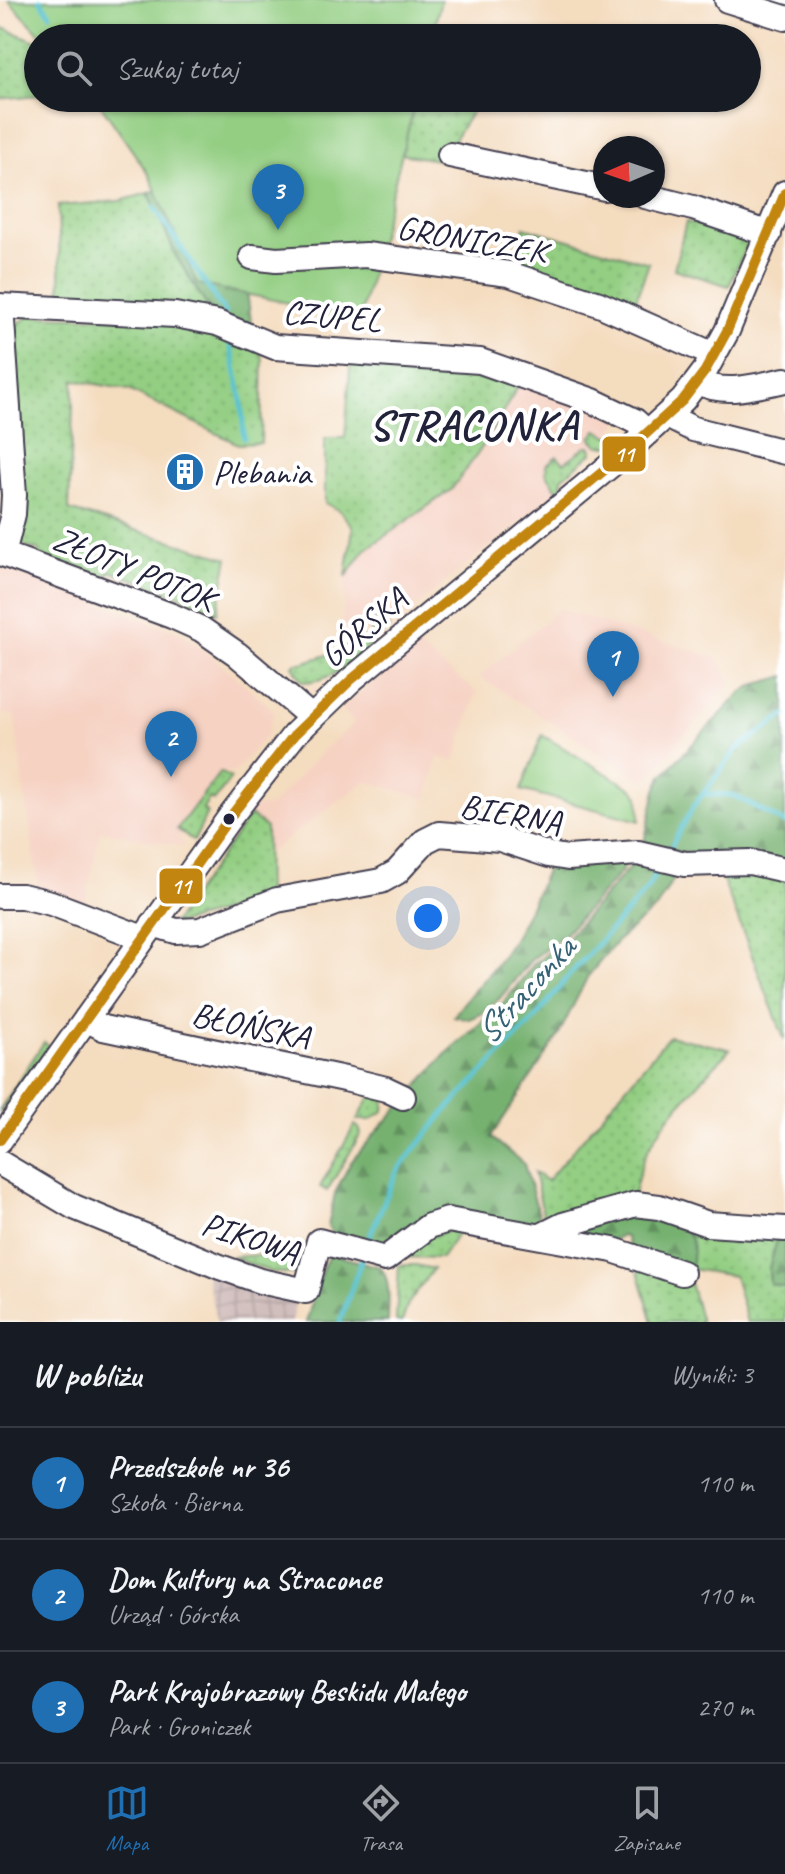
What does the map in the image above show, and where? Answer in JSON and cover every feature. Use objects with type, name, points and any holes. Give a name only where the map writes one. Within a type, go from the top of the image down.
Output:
[{"type":"street","points":[[727,0],[785,18]]},
{"type":"street","points":[[450,155],[593,185]]},
{"type":"street","name":"GÓRSKA","points":[[2,1132],[255,783],[311,717],[351,680],[648,433],[698,382],[714,355],[785,193]]},
{"type":"street","points":[[665,201],[769,234]]},
{"type":"street","name":"GRONICZEK","points":[[252,257],[276,260],[366,255],[509,274],[599,304],[714,355]]},
{"type":"street","points":[[0,306],[14,495],[13,514],[2,553]]},
{"type":"street","name":"CZUPEL","points":[[0,306],[175,315],[217,323],[275,347],[480,361],[593,401],[635,421],[648,433]]},
{"type":"street","points":[[698,382],[711,389],[730,390],[785,380]]},
{"type":"street","points":[[667,416],[693,429],[785,452]]},
{"type":"street","name":"ZŁOTY POTOK","points":[[2,553],[201,629],[237,654],[311,717]]},
{"type":"street","name":"BIERNA","points":[[0,896],[22,896],[148,931],[200,930],[277,900],[381,881],[397,872],[425,841],[439,834],[500,839],[568,858],[638,853],[685,864],[750,862],[785,870]]},
{"type":"street","name":"BŁOŃSKA","points":[[86,1019],[103,1028],[345,1079],[386,1089],[403,1097]]},
{"type":"street","name":"PIKOWA","points":[[0,1163],[74,1207],[220,1267],[260,1281],[306,1291],[319,1241],[385,1259],[429,1226],[448,1220],[613,1250],[682,1273]]},
{"type":"street","points":[[541,1236],[563,1225],[636,1204],[659,1207],[708,1224],[785,1229]]},
{"type":"shaded area","points":[[523,378],[619,420],[613,431],[621,437],[610,446],[599,446],[562,478],[561,488],[389,628],[381,617],[340,651],[346,577],[365,550],[400,527],[479,452]]},
{"type":"shaded area","points":[[0,567],[180,633],[213,657],[274,711],[267,734],[234,772],[220,772],[179,837],[185,847],[100,831],[84,909],[38,886],[14,715],[0,713]]},
{"type":"shaded area","points":[[559,609],[717,658],[731,682],[644,781],[479,677]]},
{"type":"shaded area","points":[[415,647],[476,692],[455,761],[438,757],[427,799],[365,781],[267,854],[266,828],[250,815],[256,807],[271,806],[354,723],[341,708]]},
{"type":"shaded area","points":[[204,1268],[291,1297],[295,1305],[292,1322],[217,1322]]},
{"type":"green space","points":[[8,0],[441,0],[435,24],[31,24]]},
{"type":"green space","points":[[0,27],[24,36],[24,96],[0,99]]},
{"type":"green space","points":[[106,112],[412,112],[360,318],[197,284],[149,175]]},
{"type":"green space","points":[[369,112],[472,112],[447,150],[445,161],[394,153]]},
{"type":"green space","points":[[178,183],[242,256],[253,335],[215,319],[176,256],[149,193]]},
{"type":"green space","points":[[149,193],[176,256],[215,319],[61,297],[58,206],[120,201]]},
{"type":"green space","points":[[686,222],[750,238],[729,286],[674,269]]},
{"type":"green space","points":[[524,227],[649,263],[631,313],[514,272]]},
{"type":"green space","points":[[12,315],[16,315],[19,323],[30,316],[174,319],[260,349],[263,360],[261,443],[238,444],[129,390],[74,380],[69,510],[228,558],[217,613],[186,598],[110,571],[105,582],[38,557],[40,551],[16,543]]},
{"type":"green space","points":[[351,356],[523,378],[479,452],[451,490],[365,550],[346,577],[353,527],[340,511],[325,503],[325,438],[345,438]]},
{"type":"green space","points":[[597,430],[617,440],[610,446],[599,446],[591,438]]},
{"type":"green space","points":[[587,446],[593,452],[562,478],[558,491],[546,473],[546,465],[557,456],[564,463]]},
{"type":"green space","points":[[381,617],[389,628],[350,663],[328,677],[303,682],[293,666],[296,663],[340,651],[359,635],[365,642],[374,634],[369,627]]},
{"type":"green space","points":[[785,676],[785,867],[643,847],[662,776],[741,693],[754,685]]},
{"type":"green space","points":[[542,735],[634,790],[639,796],[640,821],[521,790]]},
{"type":"green space","points":[[220,772],[231,778],[214,801],[209,798],[203,809],[207,813],[194,841],[177,829]]},
{"type":"green space","points":[[250,815],[266,828],[267,900],[172,925]]},
{"type":"green space","points":[[637,859],[680,868],[657,907],[618,940],[588,976],[557,1038],[491,1137],[524,1164],[541,1221],[540,1227],[461,1218],[384,1249],[333,1235],[328,1226],[335,1193],[351,1162],[445,1055],[504,1002],[534,964],[567,938]]},
{"type":"green space","points":[[551,860],[625,865],[565,934],[530,961],[500,998],[483,1013],[469,1019],[454,1016],[514,938]]},
{"type":"green space","points":[[717,865],[785,873],[785,1041]]},
{"type":"green space","points":[[669,1036],[730,1049],[677,1107],[658,1133],[644,1158],[633,1199],[546,1227],[534,1172],[547,1181]]},
{"type":"green space","points":[[44,1042],[49,1046],[0,1112],[0,1109]]},
{"type":"green space","points":[[375,1089],[385,1097],[384,1111],[370,1120],[357,1120]]},
{"type":"green space","points":[[355,1125],[361,1134],[327,1191],[320,1187]]},
{"type":"green space","points":[[619,1213],[662,1219],[684,1229],[693,1251],[690,1269],[629,1248],[626,1237],[612,1240],[560,1231]]},
{"type":"green space","points":[[463,1226],[441,1258],[400,1257],[418,1240]]},
{"type":"green space","points":[[687,1229],[714,1240],[749,1233],[779,1233],[769,1268],[770,1283],[785,1287],[785,1322],[747,1322],[734,1276],[690,1269]]},
{"type":"green space","points":[[779,1233],[785,1234],[785,1287],[770,1284],[769,1268]]},
{"type":"green space","points":[[305,1253],[300,1268],[292,1274],[271,1272],[232,1257]]},
{"type":"green space","points":[[330,1254],[380,1267],[388,1286],[388,1322],[306,1322]]},
{"type":"green space","points":[[635,1261],[690,1283],[701,1322],[653,1322]]},
{"type":"green space","points":[[399,1265],[433,1269],[408,1304],[402,1322],[396,1321]]},
{"type":"waterway","name":"GRONICZEK","points":[[40,0],[50,14]]},
{"type":"waterway","points":[[154,207],[225,313]]},
{"type":"waterway","name":"GRONICZEK","points":[[229,340],[241,395],[244,438]]},
{"type":"waterway","name":"Straconka","points":[[668,852],[693,807],[737,749],[785,715]]},
{"type":"waterway","points":[[703,794],[733,795],[785,823]]},
{"type":"waterway","name":"Straconka","points":[[366,1245],[397,1171],[445,1112],[535,1018],[572,972],[646,891],[661,864]]},
{"type":"waterway","name":"Straconka","points":[[340,1322],[362,1258]]},
{"type":"transit line","name":"11","points":[[0,1140],[230,817],[294,735],[351,680],[624,454],[683,400],[705,371],[727,331],[785,193]]},
{"type":"place","name":"Park Krajobrazowy Beskidu Małego","points":[[278,230]]},
{"type":"place","name":"Plebania","points":[[185,472]]},
{"type":"place","name":"Przedszkole nr 36","points":[[613,697]]},
{"type":"place","name":"Dom Kultury na Straconce","points":[[171,777]]},
{"type":"district","name":"STRACONKA","points":[[474,424]]}]
